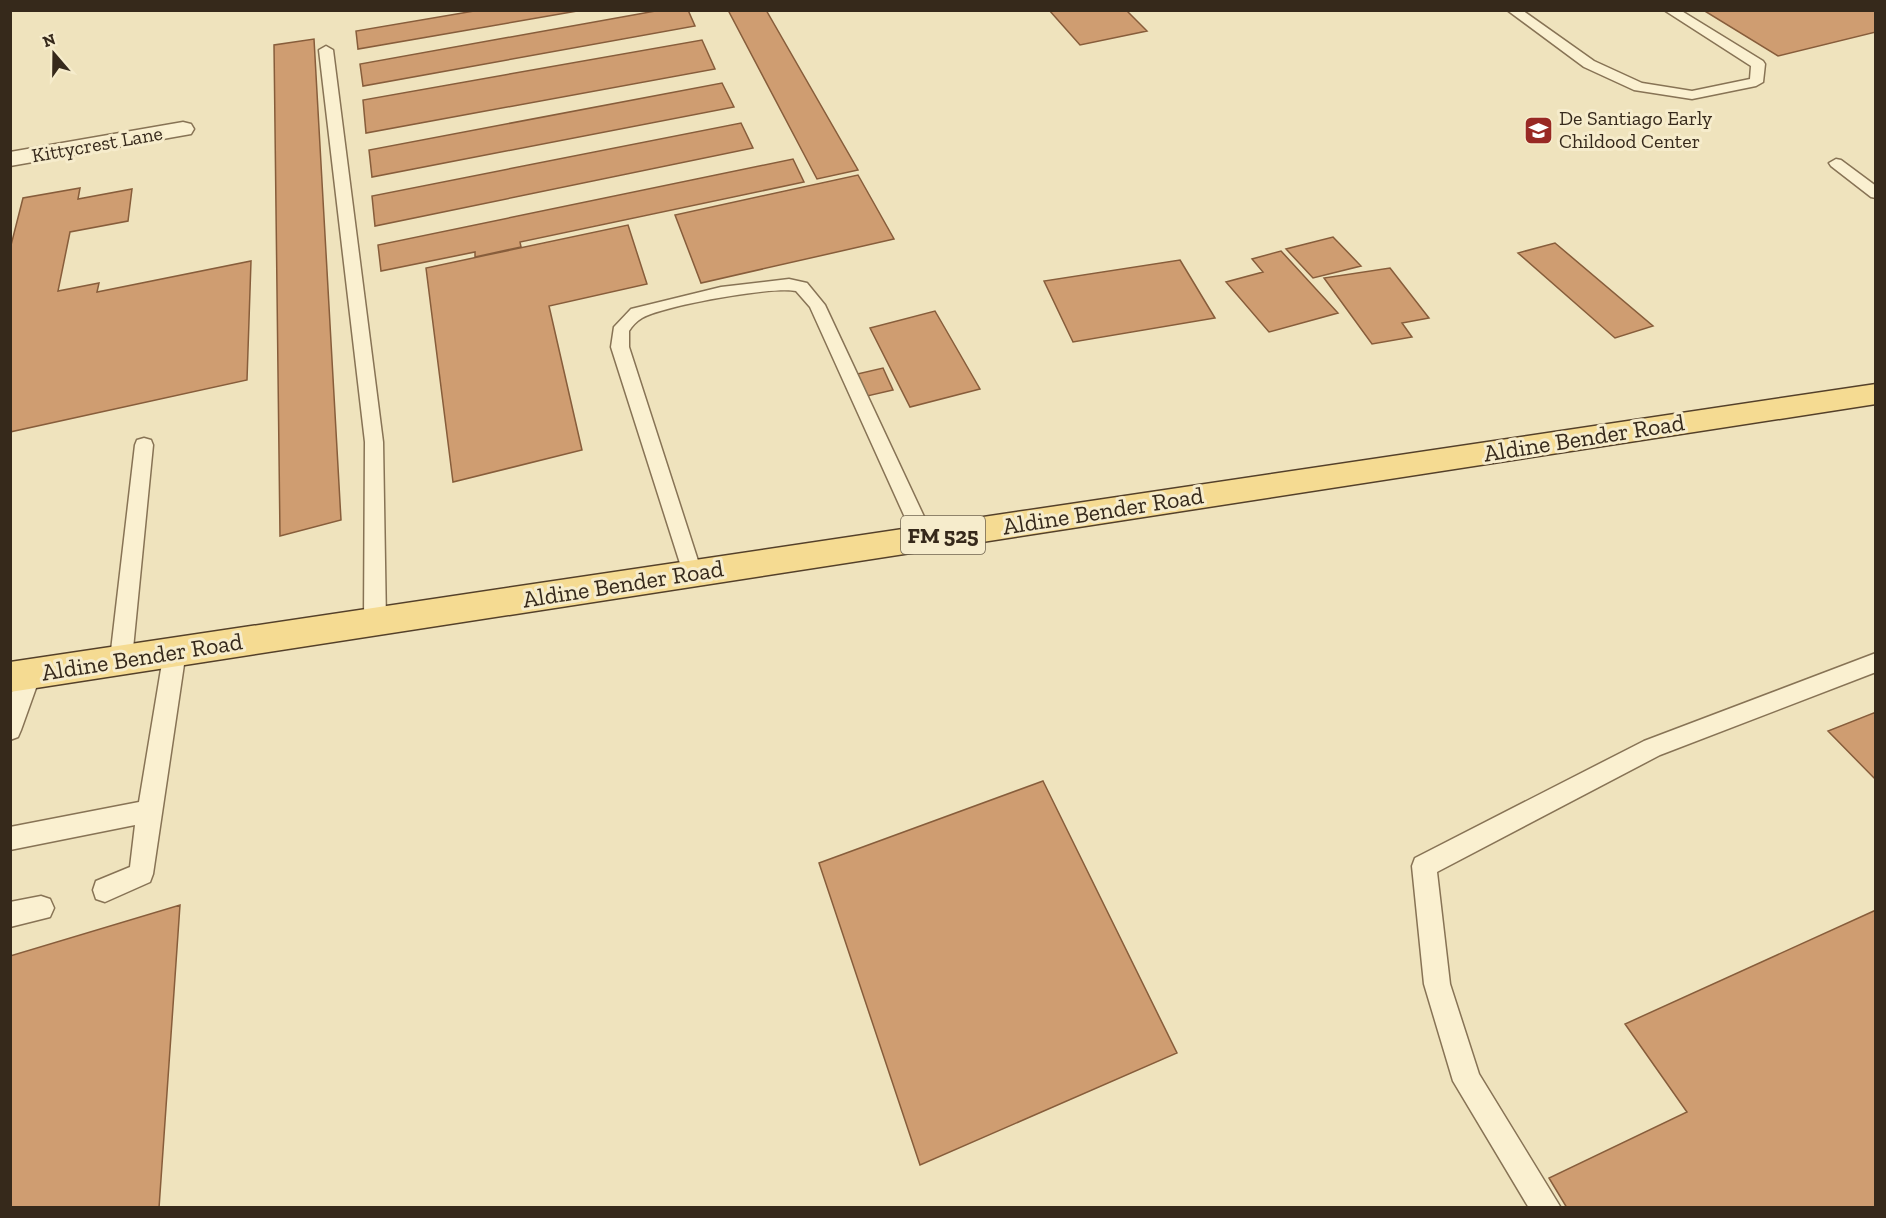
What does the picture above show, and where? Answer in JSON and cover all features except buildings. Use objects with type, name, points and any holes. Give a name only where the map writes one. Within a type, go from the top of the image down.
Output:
[{"type":"main road","name":"Aldine Bender Road","points":[[20,675],[1875,394]]},
{"type":"street","name":"Kittycrest Lane","points":[[10,159],[183,129]]},
{"type":"lane","points":[[1513,10],[1589,64],[1639,87],[1692,95],[1756,82],[1758,64],[1670,10]]},
{"type":"lane","points":[[326,50],[374,442],[375,622]]},
{"type":"lane","points":[[1836,162],[1875,194]]},
{"type":"lane","points":[[692,573],[620,347],[619,332],[637,313],[745,288],[783,284],[801,287],[817,305],[924,538]]},
{"type":"lane","points":[[121,659],[144,445]]},
{"type":"lane","points":[[105,890],[141,874],[175,651]]},
{"type":"lane","points":[[1546,1208],[1467,1081],[1437,984],[1424,866],[1652,748],[1875,662]]},
{"type":"lane","points":[[10,730],[20,675]]},
{"type":"lane","points":[[10,839],[149,811]]},
{"type":"lane","points":[[10,915],[41,908]]},
{"type":"place","name":"De Santiago Early Childood Center","points":[[1538,130]]}]
